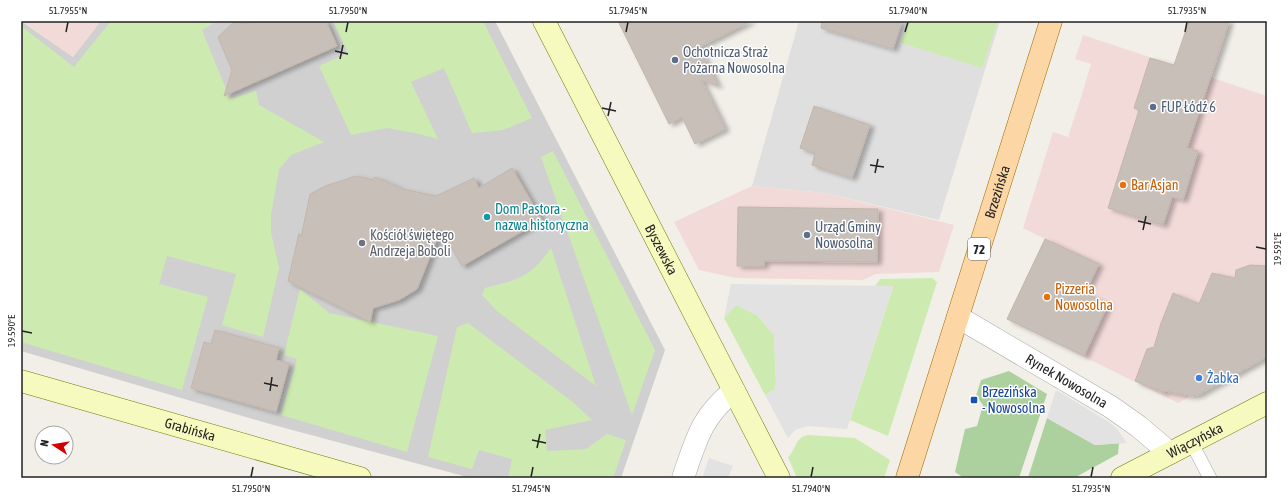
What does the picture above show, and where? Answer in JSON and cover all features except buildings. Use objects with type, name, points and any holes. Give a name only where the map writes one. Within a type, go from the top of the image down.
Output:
[{"type":"main road","name":"Brzezińska","points":[[907,478],[1052,21]]},
{"type":"street","name":"Byszewska","points":[[544,21],[778,478]]},
{"type":"street","name":"Rynek Nowosolna","points":[[958,317],[1120,413],[1156,440],[1170,453]]},
{"type":"street","name":"Grabińska","points":[[21,381],[360,478]]},
{"type":"street","points":[[683,478],[699,433],[708,417],[720,402],[734,391]]},
{"type":"street","name":"Wiączyńska","points":[[1122,478],[1267,403]]},
{"type":"lane","points":[[1191,442],[1210,478]]},
{"type":"shaded area","points":[[21,21],[73,57],[101,21],[495,21],[665,350],[621,478],[471,478],[270,424],[21,351]]},
{"type":"shaded area","points":[[22,21],[101,21],[73,57]]},
{"type":"shaded area","points":[[799,21],[1000,21],[939,220],[825,193],[752,186]]},
{"type":"shaded area","points":[[1083,35],[1267,96],[1267,356],[1178,403],[1007,319],[1045,239],[1023,228],[1053,132],[1068,137],[1082,94],[1091,64],[1075,59]]},
{"type":"shaded area","points":[[752,186],[825,193],[954,225],[939,272],[876,274],[863,280],[736,278],[699,270],[674,222]]},
{"type":"shaded area","points":[[731,284],[893,286],[847,429],[807,426],[795,430],[788,438],[765,395],[775,389],[776,384],[774,335],[757,315],[736,305],[724,318]]},
{"type":"shaded area","points":[[1056,390],[1109,422],[1117,429],[1127,443],[1095,445],[1047,418]]},
{"type":"shaded area","points":[[709,458],[733,466],[728,478],[702,478]]},
{"type":"green space","points":[[111,21],[217,21],[202,30],[230,99],[256,91],[259,105],[324,142],[291,155],[279,169],[271,215],[271,232],[279,268],[263,337],[222,325],[236,274],[167,256],[159,284],[208,297],[182,390],[21,342],[21,26],[74,67]]},
{"type":"green space","points":[[333,21],[483,21],[532,118],[503,130],[472,133],[444,68],[411,82],[438,139],[387,128],[351,135],[319,66],[348,53]]},
{"type":"green space","points":[[908,21],[998,21],[982,68],[901,43]]},
{"type":"green space","points":[[553,151],[655,350],[632,415],[541,157]]},
{"type":"green space","points":[[551,248],[596,386],[497,311],[482,295],[485,288],[523,276],[537,266]]},
{"type":"green space","points":[[932,278],[937,282],[888,436],[850,420],[893,287],[875,286],[880,279]]},
{"type":"green space","points":[[300,289],[329,313],[438,336],[407,452],[281,415],[297,359],[284,355]]},
{"type":"green space","points":[[736,305],[757,315],[774,335],[776,384],[775,389],[765,395],[724,318]]},
{"type":"green space","points":[[468,323],[574,403],[592,420],[545,430],[547,451],[586,449],[607,434],[626,440],[613,478],[508,478],[512,459],[479,450],[472,469],[428,457],[457,327]]},
{"type":"green space","points":[[1009,371],[1047,394],[1019,478],[964,478],[955,472],[965,429],[977,426],[983,405],[976,396],[981,380]]},
{"type":"green space","points":[[1047,418],[1095,445],[1119,443],[1118,454],[1074,478],[1028,478]]},
{"type":"green space","points":[[804,436],[855,438],[890,460],[884,478],[797,478],[788,457],[798,441]]},
{"type":"place","name":"Ochotnicza Straż Pożarna Nowosolna","points":[[675,60]]},
{"type":"place","name":"FUP Łódź 6","points":[[1153,107]]},
{"type":"place","name":"Bar Asjan","points":[[1123,185]]},
{"type":"place","name":"Dom Pastora - nazwa historyczna","points":[[487,217]]},
{"type":"place","name":"Urząd Gminy Nowosolna","points":[[807,235]]},
{"type":"place","name":"Kościół świętego Andrzeja Boboli","points":[[362,243]]},
{"type":"place","name":"Pizzeria Nowosolna","points":[[1047,297]]},
{"type":"place","name":"Żabka","points":[[1199,378]]},
{"type":"place","name":"Brzezińska - Nowosolna","points":[[974,400]]}]
